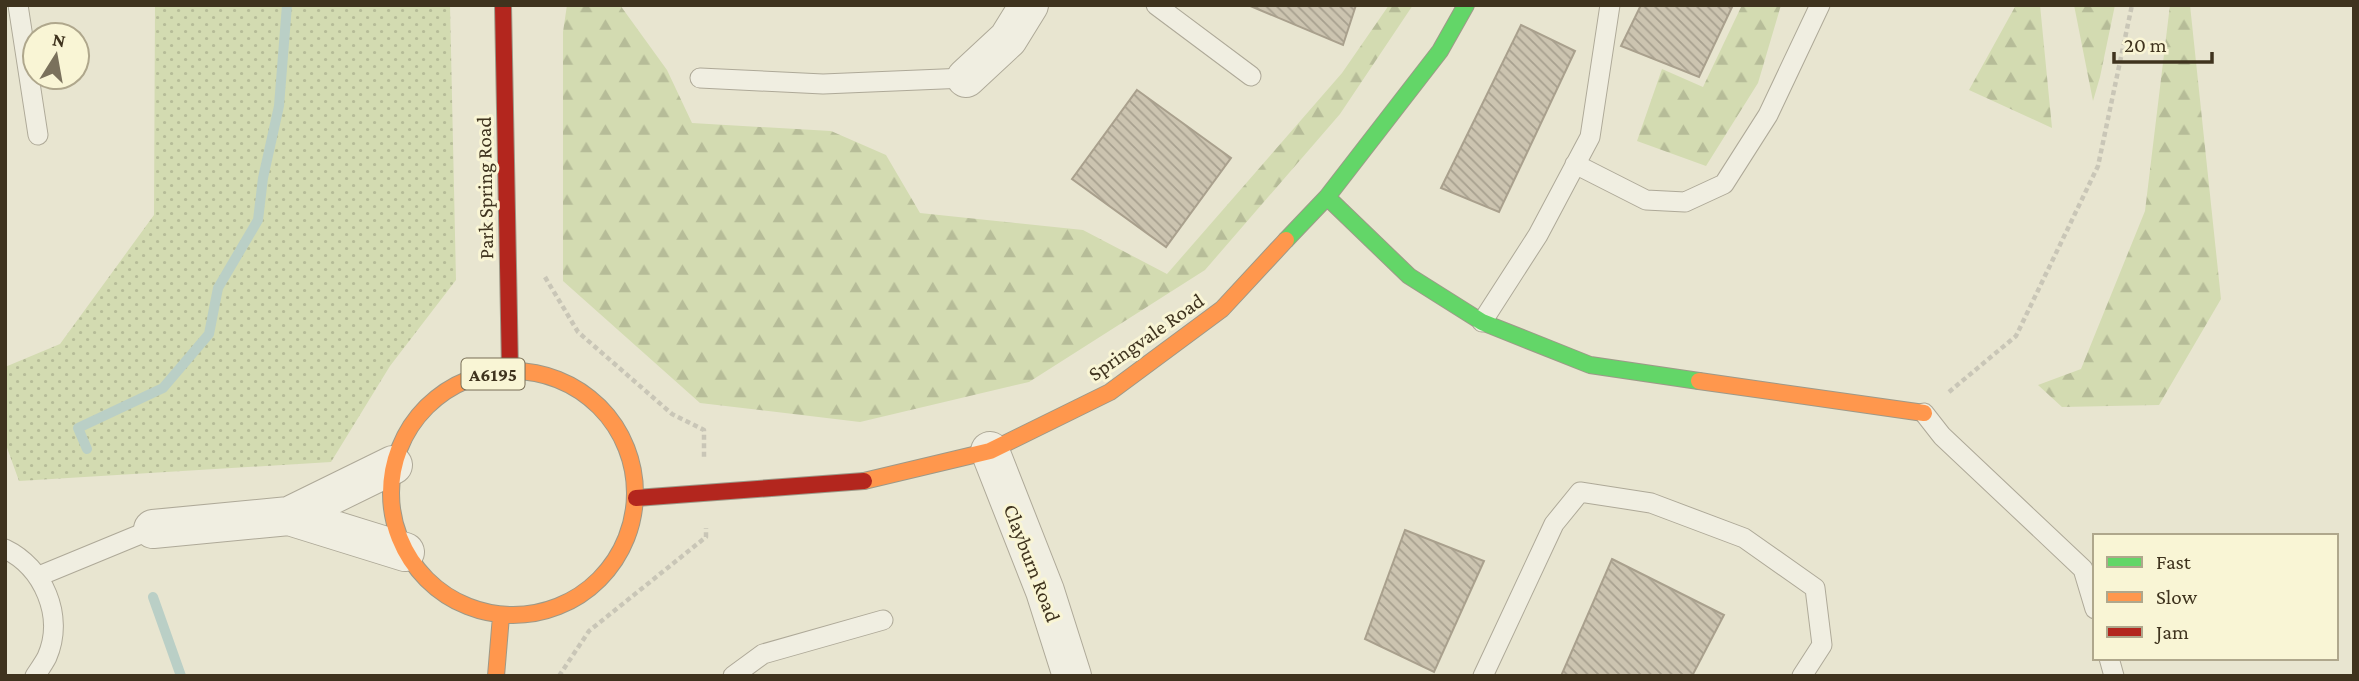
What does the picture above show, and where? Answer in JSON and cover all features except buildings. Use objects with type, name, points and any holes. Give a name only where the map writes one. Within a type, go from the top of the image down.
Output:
[{"type":"street","name":"Park Spring Road","points":[[503,5],[510,370]]},
{"type":"street","points":[[966,78],[1008,39],[1028,5]]},
{"type":"street","name":"Springvale Road","points":[[636,498],[858,482],[989,451],[1110,392],[1222,309],[1327,197],[1440,51],[1466,5]]},
{"type":"street","points":[[1327,197],[1409,276],[1482,322],[1590,365],[1924,413]]},
{"type":"street","name":"A6195","points":[[510,370],[543,374],[574,387],[601,407],[621,433],[633,464],[636,498],[631,530],[617,561],[594,586],[567,605],[535,614],[501,616],[472,609],[446,596],[422,576],[405,552],[394,524],[390,495],[393,465],[409,428],[436,398],[471,378],[510,370]]},
{"type":"street","name":"Clayburn Road","points":[[989,451],[1045,591],[1072,676]]},
{"type":"street","points":[[153,529],[289,516],[393,465]]},
{"type":"street","points":[[289,516],[405,552]]},
{"type":"street","points":[[496,676],[501,616]]},
{"type":"lane","points":[[18,5],[38,135]]},
{"type":"lane","points":[[1156,5],[1251,76]]},
{"type":"lane","points":[[1482,322],[1538,235],[1590,137],[1610,5]]},
{"type":"lane","points":[[1576,164],[1646,200],[1685,202],[1724,184],[1768,115],[1820,5]]},
{"type":"lane","points":[[699,78],[823,84],[966,78]]},
{"type":"lane","points":[[1924,413],[1942,436],[2083,569],[2093,602]]},
{"type":"lane","points":[[1483,676],[1555,524],[1580,492],[1651,503],[1744,538],[1815,588],[1822,645],[1802,676]]},
{"type":"lane","points":[[39,576],[153,529]]},
{"type":"lane","points":[[5,549],[19,555],[39,576],[50,601],[53,629],[47,655],[35,676]]},
{"type":"lane","points":[[733,676],[763,654],[883,620]]},
{"type":"path","points":[[1924,413],[2016,336],[2098,166],[2132,5]]},
{"type":"path","points":[[539,267],[578,332],[672,414],[704,430],[705,470]]},
{"type":"path","points":[[559,676],[589,631],[706,537],[706,523]]},
{"type":"green space","points":[[155,5],[450,5],[456,280],[390,366],[331,462],[19,481],[5,442],[5,367],[60,344],[154,215]]},
{"type":"green space","points":[[567,5],[620,5],[667,70],[692,123],[831,131],[886,155],[920,213],[1083,230],[1167,274],[1342,73],[1389,5],[1413,5],[1340,114],[1205,270],[1029,382],[860,422],[700,403],[563,281],[563,32]]},
{"type":"green space","points":[[1742,5],[1781,5],[1758,83],[1706,166],[1637,141],[1662,69],[1703,87]]},
{"type":"green space","points":[[2016,5],[2040,5],[2052,128],[1969,90]]},
{"type":"green space","points":[[2074,5],[2115,5],[2093,101]]},
{"type":"green space","points":[[2170,5],[2190,5],[2221,299],[2159,405],[2062,407],[2038,385],[2081,369],[2145,211]]},
{"type":"waterway","points":[[87,449],[78,428],[163,388],[209,334],[218,288],[258,220],[263,178],[279,106],[287,5]]},
{"type":"waterway","points":[[153,597],[181,676]]},
{"type":"traffic: fast","points":[[1286,240],[1327,197],[1440,51],[1466,5]]},
{"type":"traffic: fast","points":[[1327,197],[1409,276],[1482,322],[1590,365],[1699,381]]},
{"type":"traffic: slow","points":[[864,481],[990,451],[1110,392],[1222,309],[1286,240]]},
{"type":"traffic: slow","points":[[501,371],[525,371],[549,376],[571,385],[591,398],[608,415],[621,435],[630,457],[635,493],[633,517],[621,551],[608,571],[591,588],[571,601],[549,610],[525,615],[501,615],[477,610],[455,601],[435,588],[418,571],[405,551],[396,529],[391,505],[391,481],[396,457],[405,435],[418,415],[435,398],[455,385],[477,376],[501,371]]},
{"type":"traffic: slow","points":[[1699,381],[1924,413]]},
{"type":"traffic: slow","points":[[496,676],[501,616]]},
{"type":"traffic: jam","points":[[503,5],[510,370]]},
{"type":"traffic: jam","points":[[636,498],[864,481]]}]
